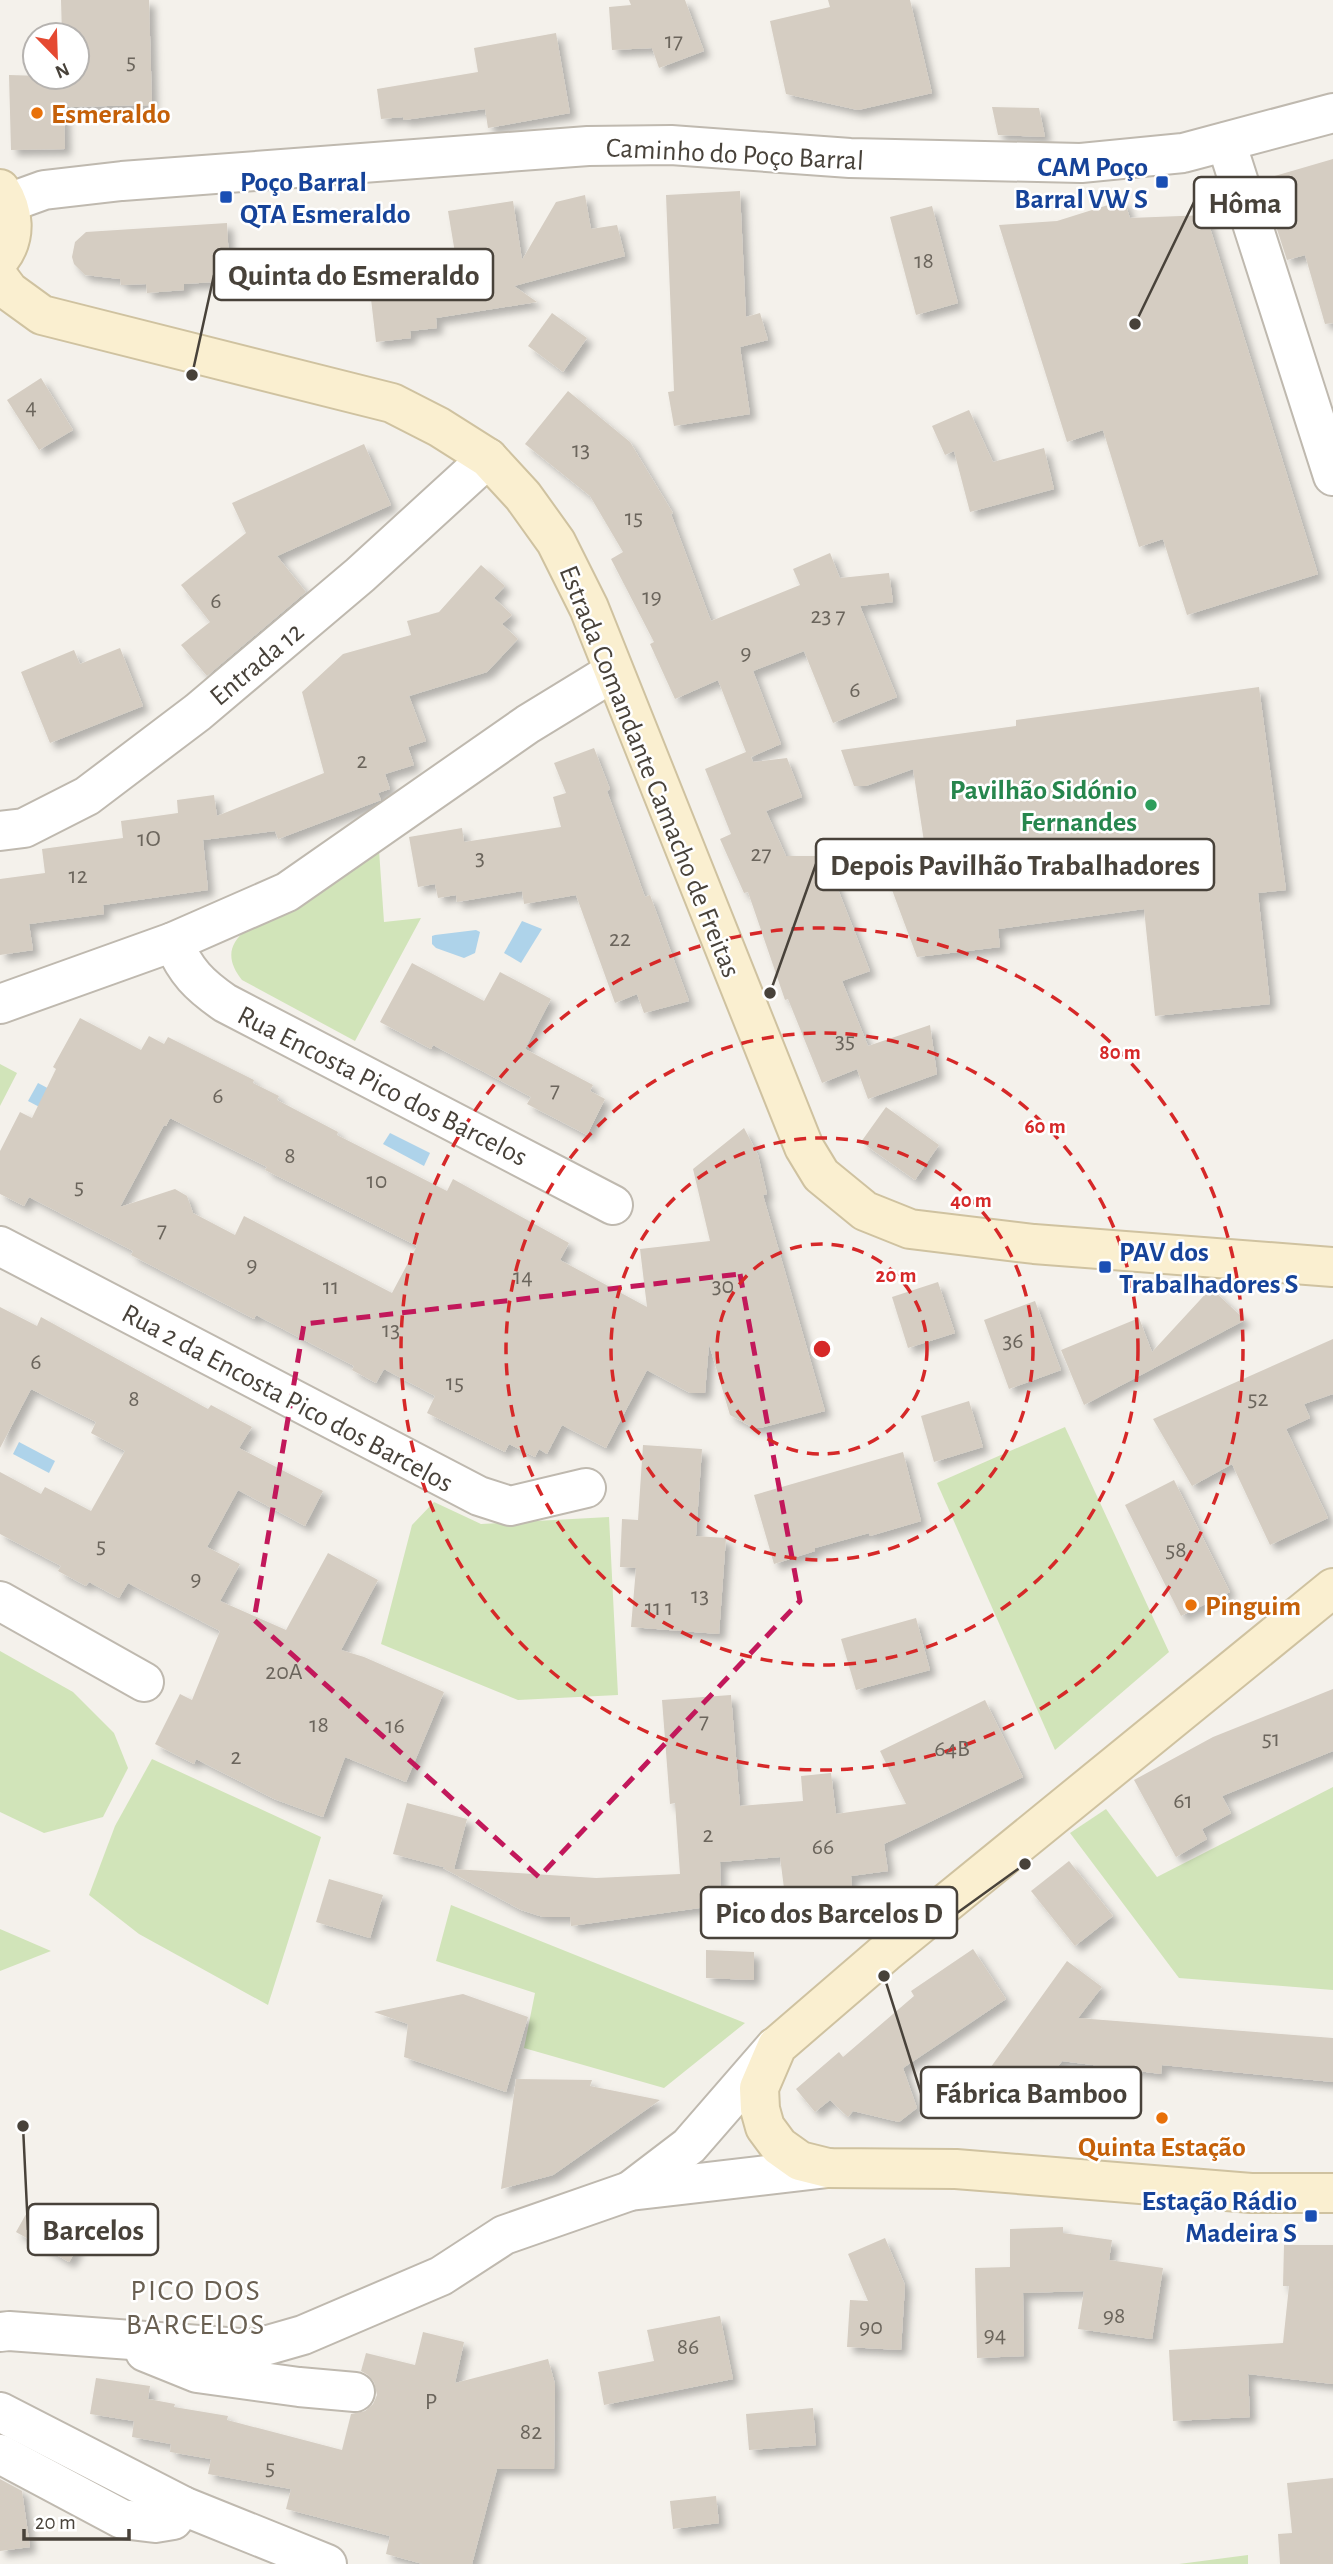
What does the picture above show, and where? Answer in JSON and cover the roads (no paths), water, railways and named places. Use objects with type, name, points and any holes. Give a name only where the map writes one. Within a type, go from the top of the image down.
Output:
[{"type":"main road","points":[[0,259],[11,236],[12,219],[4,196]]},
{"type":"main road","name":"Estrada Comandante Camacho de Freitas","points":[[0,279],[9,291],[42,315],[392,403],[439,427],[488,458],[523,496],[556,542],[589,608],[804,1147],[821,1175],[865,1211],[910,1229],[1034,1244],[1333,1267]]},
{"type":"main road","points":[[1333,1588],[885,1953],[777,2046],[760,2088],[760,2109],[765,2127],[779,2146],[800,2161],[828,2168],[956,2169],[1251,2193],[1333,2193]]},
{"type":"street","name":"Caminho do Poço Barral","points":[[4,196],[122,181],[588,146],[671,145],[850,158],[1081,163],[1183,153],[1333,113]]},
{"type":"street","points":[[1226,142],[1333,476]]},
{"type":"street","name":"Entrada 12","points":[[0,831],[24,828],[87,796],[198,712],[360,575],[488,458]]},
{"type":"street","points":[[0,1004],[173,942],[286,892],[528,724],[613,672]]},
{"type":"street","name":"Rua Encosta Pico dos Barcelos","points":[[173,942],[181,962],[198,984],[225,1003],[613,1205]]},
{"type":"street","name":"Rua 2 da Encosta Pico dos Barcelos","points":[[0,1246],[479,1496],[510,1506],[586,1488]]},
{"type":"street","points":[[0,1601],[144,1682]]},
{"type":"street","points":[[630,2191],[689,2146],[777,2046]]},
{"type":"street","points":[[0,2332],[254,2349],[303,2335],[441,2276],[504,2235],[630,2191],[828,2168]]},
{"type":"street","points":[[114,2339],[197,2373],[355,2392]]},
{"type":"street","points":[[0,2412],[183,2506],[327,2564]]},
{"type":"street","points":[[0,2454],[122,2519],[155,2523],[173,2520],[183,2506]]},
{"type":"water","points":[[522,921],[542,929],[521,963],[504,953]]},
{"type":"water","points":[[476,930],[480,932],[475,953],[464,958],[432,944],[432,936],[435,935]]},
{"type":"water","points":[[38,1083],[74,1102],[64,1120],[28,1101]]},
{"type":"water","points":[[390,1133],[430,1153],[424,1166],[383,1144]]},
{"type":"water","points":[[19,1442],[55,1461],[49,1473],[13,1454]]},
{"type":"place","name":"Esmeraldo","points":[[37,113]]},
{"type":"place","name":"CAM Poço Barral VW S","points":[[1162,182]]},
{"type":"place","name":"Poço Barral QTA Esmeraldo","points":[[226,197]]},
{"type":"place","name":"Hôma","points":[[1135,324]]},
{"type":"place","name":"Quinta do Esmeraldo","points":[[192,375]]},
{"type":"place","name":"Pavilhão Sidónio Fernandes","points":[[1151,805]]},
{"type":"place","name":"Depois Pavilhão Trabalhadores","points":[[770,993]]},
{"type":"place","name":"PAV dos Trabalhadores S","points":[[1105,1267]]},
{"type":"place","name":"Pinguim","points":[[1191,1605]]},
{"type":"place","name":"Pico dos Barcelos D","points":[[1025,1864]]},
{"type":"place","name":"Fábrica Bamboo","points":[[884,1976]]},
{"type":"place","name":"Quinta Estação","points":[[1162,2118]]},
{"type":"place","name":"Barcelos","points":[[23,2126]]},
{"type":"place","name":"Estação Rádio Madeira S","points":[[1311,2216]]},
{"type":"district","name":"PICO DOS BARCELOS","points":[[196,2307]]}]
